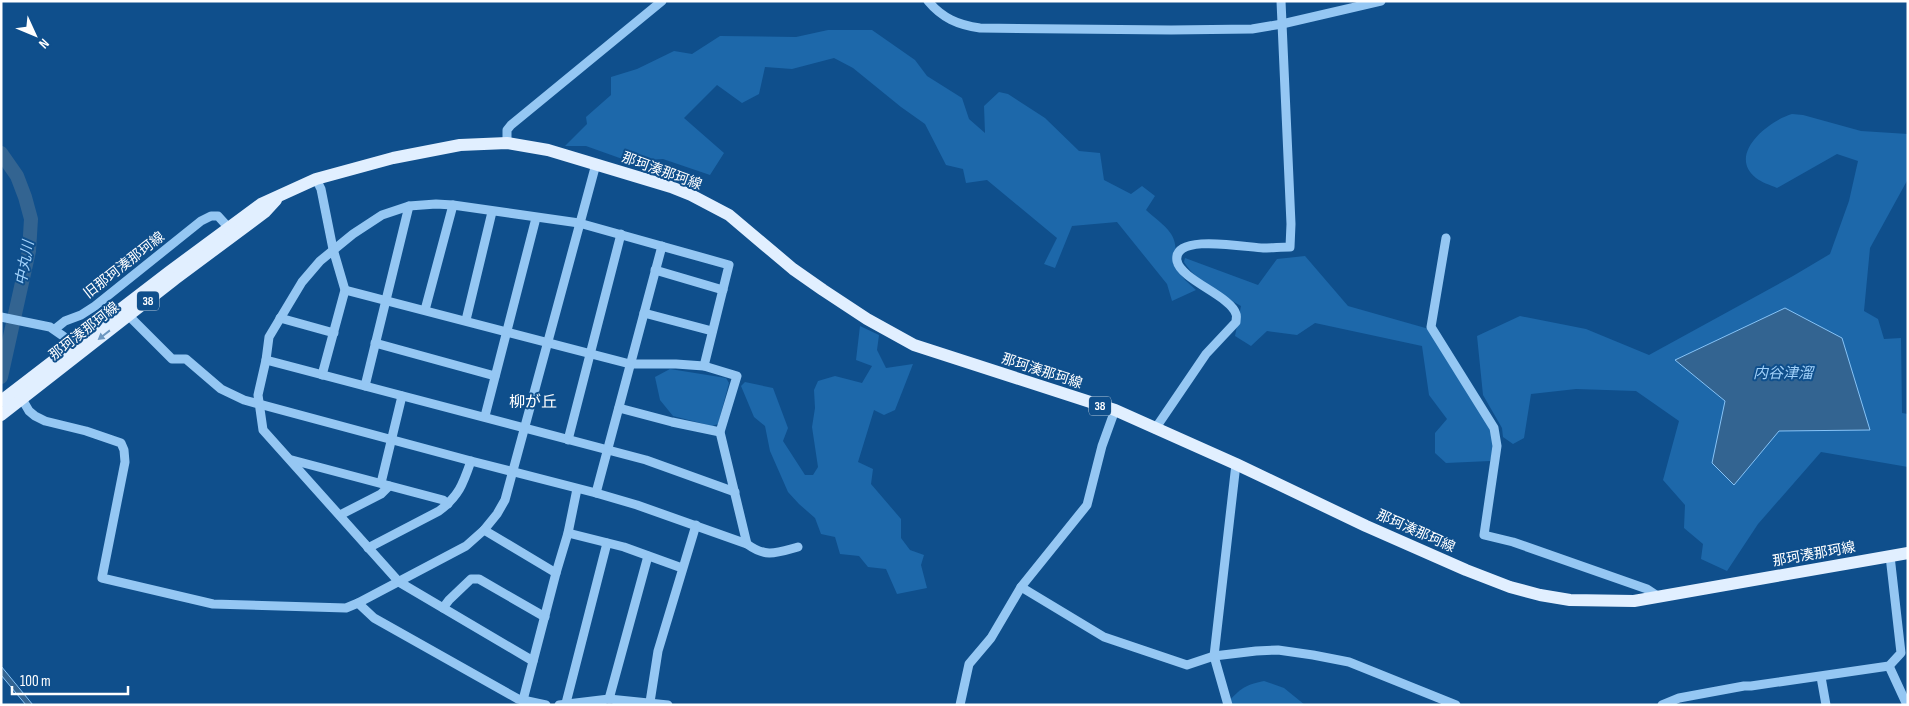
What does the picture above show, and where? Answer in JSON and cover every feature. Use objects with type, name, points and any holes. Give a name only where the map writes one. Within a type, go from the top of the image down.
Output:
[{"type":"main road","name":"那珂湊那珂線","points":[[1,401],[228,227],[261,204],[316,178],[439,148],[484,142],[507,143],[548,150],[671,187],[691,195],[729,215],[793,268],[823,290],[914,345],[930,352],[1115,410],[1236,464],[1366,526],[1466,570],[1510,587],[1570,600],[1634,601],[1908,553]]},
{"type":"main road","name":"那珂湊那珂線","points":[[1,415],[265,212],[280,196]]},
{"type":"street","points":[[507,143],[507,130],[511,125],[662,1]]},
{"type":"street","points":[[928,1],[944,16],[956,23],[980,28],[1232,30],[1267,27],[1381,1]]},
{"type":"street","points":[[1155,428],[1206,354],[1236,322],[1236,314],[1231,306],[1179,266],[1178,254],[1191,244],[1203,243],[1264,248],[1290,247],[1291,224],[1281,1]]},
{"type":"street","points":[[19,402],[35,416],[46,421],[86,431],[121,443],[125,462],[102,578],[214,604],[346,608],[466,546],[484,530],[505,500],[514,472],[546,342],[596,164]]},
{"type":"street","points":[[316,178],[321,189],[333,249],[345,290],[322,375]]},
{"type":"street","points":[[425,310],[453,205]]},
{"type":"street","points":[[533,660],[399,582],[292,460],[263,430],[258,395],[269,337],[280,318],[310,272],[333,249],[382,215],[409,206],[453,205],[579,224],[729,265],[704,366]]},
{"type":"street","points":[[365,386],[409,206]]},
{"type":"street","points":[[466,320],[492,212]]},
{"type":"street","name":"旧那珂湊那珂線","points":[[55,329],[65,321],[81,315],[95,306],[201,221],[211,216],[218,216],[228,227]]},
{"type":"street","points":[[484,416],[536,218]]},
{"type":"street","points":[[568,440],[621,234]]},
{"type":"street","points":[[1446,238],[1431,327],[1487,413],[1494,428],[1497,446],[1484,535],[1513,542],[1647,590],[1659,597]]},
{"type":"street","points":[[596,493],[662,246]]},
{"type":"street","points":[[655,270],[723,290]]},
{"type":"street","points":[[345,290],[630,364],[704,366],[737,376],[720,432],[747,544]]},
{"type":"street","points":[[644,313],[712,332]]},
{"type":"street","points":[[129,316],[172,359],[186,359],[220,389],[244,400],[596,493],[696,525],[768,554],[798,547]]},
{"type":"street","points":[[1,317],[44,325],[55,329],[73,346]]},
{"type":"street","points":[[280,318],[334,333]]},
{"type":"street","points":[[374,343],[495,376]]},
{"type":"street","points":[[266,360],[646,460],[735,492]]},
{"type":"street","points":[[340,515],[381,494],[385,485],[392,440],[402,396]]},
{"type":"street","points":[[619,408],[720,432]]},
{"type":"street","points":[[960,705],[969,664],[991,638],[1021,587],[1087,505],[1102,446],[1115,410]]},
{"type":"street","points":[[292,460],[443,500],[448,504]]},
{"type":"street","points":[[368,548],[439,511],[448,504],[462,488],[470,461]]},
{"type":"street","points":[[1228,705],[1214,656],[1236,464]]},
{"type":"street","points":[[523,700],[568,533],[577,489]]},
{"type":"street","points":[[650,702],[658,651],[696,525]]},
{"type":"street","points":[[484,530],[556,573]]},
{"type":"street","points":[[568,533],[624,547],[682,568]]},
{"type":"street","points":[[607,543],[563,704],[609,699],[668,705]]},
{"type":"street","points":[[609,699],[648,556]]},
{"type":"street","points":[[1662,705],[1679,698],[1744,686],[1821,677],[1889,666],[1901,653],[1890,556]]},
{"type":"street","points":[[443,608],[448,600],[470,579],[479,579],[545,618]]},
{"type":"street","points":[[1021,587],[1104,637],[1187,665],[1214,656],[1278,650],[1349,662],[1456,705]]},
{"type":"street","points":[[358,603],[374,618],[467,672],[523,700],[546,705]]},
{"type":"street","points":[[1889,666],[1908,705]]},
{"type":"street","points":[[1821,677],[1826,705]]},
{"type":"shaded area","points":[[828,30],[872,30],[915,60],[927,76],[962,98],[969,119],[985,133],[984,106],[999,92],[1008,94],[1045,118],[1079,151],[1100,153],[1104,180],[1131,194],[1142,186],[1155,196],[1146,210],[1166,227],[1174,239],[1175,254],[1173,264],[1185,280],[1196,290],[1172,301],[1167,284],[1117,222],[1072,226],[1055,268],[1044,264],[1057,238],[987,180],[966,183],[963,169],[946,165],[925,124],[853,68],[834,58],[792,69],[765,67],[759,94],[742,103],[717,85],[684,118],[724,153],[710,175],[663,159],[628,161],[586,146],[565,146],[587,124],[586,117],[611,95],[611,77],[637,69],[674,51],[692,54],[720,36],[796,37]]},
{"type":"shaded area","points":[[1792,114],[1803,115],[1861,131],[1908,134],[1908,179],[1870,248],[1864,311],[1878,319],[1884,339],[1901,338],[1902,413],[1908,414],[1908,467],[1821,452],[1758,524],[1727,571],[1701,559],[1703,544],[1684,528],[1685,505],[1663,480],[1679,421],[1636,391],[1576,389],[1531,394],[1524,438],[1513,444],[1503,437],[1502,428],[1483,395],[1477,336],[1520,316],[1586,329],[1649,355],[1830,254],[1849,201],[1858,161],[1837,154],[1777,188],[1756,178],[1748,169],[1746,159],[1748,149],[1755,139],[1773,123]]},
{"type":"shaded area","points":[[1305,256],[1348,306],[1429,329],[1490,429],[1494,447],[1490,461],[1446,463],[1435,453],[1435,433],[1447,419],[1429,395],[1422,346],[1315,323],[1297,335],[1267,331],[1251,346],[1235,336],[1241,306],[1202,282],[1184,262],[1185,258],[1258,285],[1277,259]]},
{"type":"shaded area","points":[[860,326],[879,335],[877,350],[886,368],[913,364],[895,410],[884,415],[874,410],[858,462],[873,469],[871,484],[901,519],[901,538],[910,550],[924,555],[921,565],[927,588],[897,594],[886,569],[868,567],[859,556],[840,554],[835,537],[821,534],[815,518],[788,492],[770,451],[765,426],[754,417],[741,386],[745,382],[773,388],[788,428],[783,441],[805,475],[813,475],[818,467],[812,427],[815,408],[814,390],[818,381],[835,376],[862,383],[872,366],[856,360]]},
{"type":"shaded area","points":[[670,369],[726,378],[729,383],[718,424],[712,426],[673,416],[660,400],[655,377]]},
{"type":"shaded area","points":[[1264,681],[1284,688],[1305,705],[1230,705],[1228,702],[1236,693],[1244,688]]},
{"type":"water","name":"内谷津溜","points":[[1785,308],[1842,338],[1870,430],[1779,431],[1734,485],[1712,463],[1725,401],[1675,360]]},
{"type":"water","points":[[1,666],[33,705],[26,705],[1,675]]},
{"type":"waterway","name":"中丸川","points":[[1,153],[17,176],[31,219],[29,251],[1,377]]},
{"type":"district","name":"柳が丘","points":[[533,402]]}]
